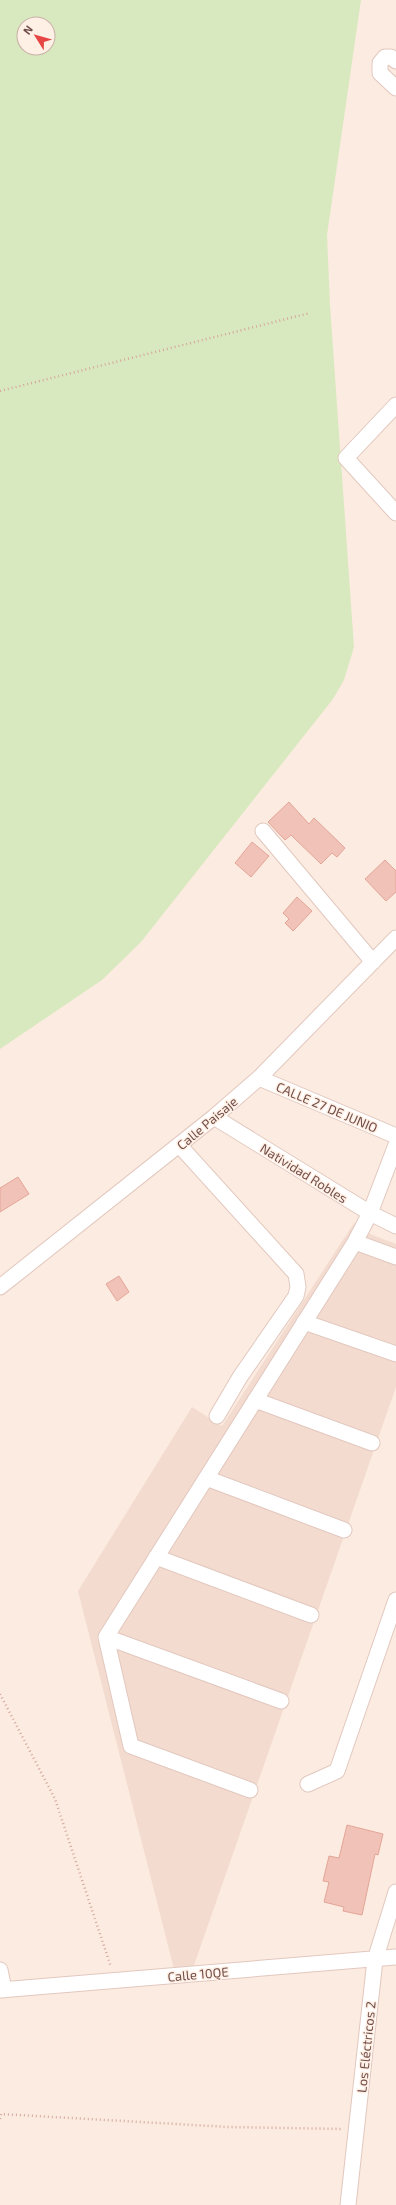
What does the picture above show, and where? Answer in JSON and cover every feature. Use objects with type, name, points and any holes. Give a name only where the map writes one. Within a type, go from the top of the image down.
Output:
[{"type":"street","points":[[396,61],[391,57],[385,57],[380,63],[380,73],[396,88]]},
{"type":"street","points":[[396,405],[346,458],[396,513]]},
{"type":"street","points":[[263,831],[374,962]]},
{"type":"street","name":"Calle Paisaje","points":[[0,1287],[180,1146],[259,1078],[396,938]]},
{"type":"street","name":"CALLE 27 DE JUNIO","points":[[259,1078],[396,1136]]},
{"type":"street","name":"Natividad Robles","points":[[214,1117],[370,1213],[396,1226]]},
{"type":"street","points":[[250,1790],[131,1746],[106,1637],[355,1242],[370,1213],[396,1145]]},
{"type":"street","points":[[180,1146],[296,1274],[298,1280],[296,1296],[240,1377],[217,1416]]},
{"type":"street","points":[[355,1242],[396,1257]]},
{"type":"street","points":[[304,1322],[396,1354]]},
{"type":"street","points":[[255,1400],[372,1443]]},
{"type":"street","points":[[206,1478],[344,1530]]},
{"type":"street","points":[[156,1557],[312,1615]]},
{"type":"street","points":[[308,1784],[337,1771],[396,1600]]},
{"type":"street","points":[[106,1637],[281,1701]]},
{"type":"street","name":"Los Eléctricos 2","points":[[348,2205],[358,2129],[375,1960],[396,1892]]},
{"type":"street","name":"Calle 10QE","points":[[2,1990],[375,1960],[396,1957]]},
{"type":"street","points":[[0,1970],[2,1990]]},
{"type":"path","points":[[0,391],[310,313]]},
{"type":"path","points":[[0,1694],[55,1799],[116,1981]]},
{"type":"path","points":[[0,2119],[1,2114],[228,2127],[358,2129]]},
{"type":"shaded area","points":[[354,1223],[370,1234],[396,1244],[396,1387],[192,1971],[175,1973],[78,1591],[192,1407],[222,1426]]},
{"type":"green space","points":[[0,0],[361,0],[327,235],[330,305],[354,647],[344,680],[333,699],[141,942],[102,980],[0,1049]]},
{"type":"building","points":[[289,802],[309,824],[314,818],[345,848],[337,857],[332,853],[321,864],[291,835],[285,840],[268,822]]},
{"type":"building","points":[[252,842],[269,856],[251,877],[235,863]]},
{"type":"building","points":[[385,860],[396,871],[396,892],[386,901],[365,879]]},
{"type":"building","points":[[297,897],[312,911],[293,931],[285,923],[289,919],[283,913]]},
{"type":"building","points":[[18,1177],[29,1194],[0,1212],[0,1188]]},
{"type":"building","points":[[119,1276],[129,1292],[117,1301],[106,1284]]},
{"type":"building","points":[[347,1825],[383,1834],[378,1855],[375,1854],[362,1915],[343,1911],[344,1907],[324,1902],[329,1882],[323,1881],[329,1856],[339,1858]]}]
